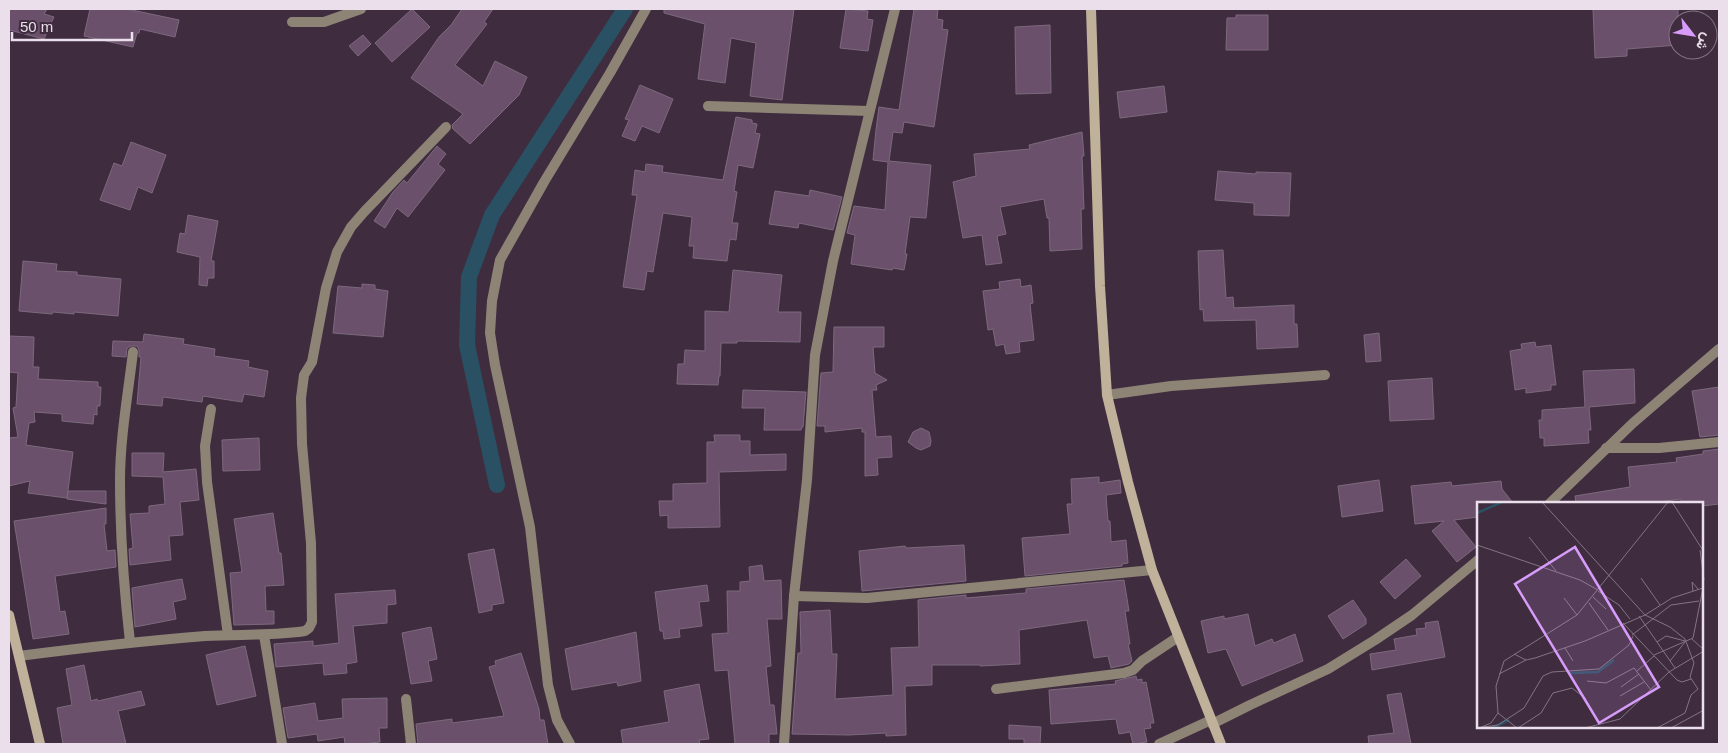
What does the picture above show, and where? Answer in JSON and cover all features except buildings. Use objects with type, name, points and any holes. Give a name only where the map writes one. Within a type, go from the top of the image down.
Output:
[{"type":"main road","points":[[1091,9],[1100,286],[1107,395],[1152,570],[1222,744]]},
{"type":"main road","points":[[9,615],[40,744]]},
{"type":"street","points":[[292,22],[324,22],[361,9]]},
{"type":"street","points":[[570,744],[557,720],[548,685],[530,527],[495,365],[490,333],[492,301],[500,260],[646,9]]},
{"type":"street","points":[[784,744],[794,596],[808,480],[815,354],[832,261],[895,9]]},
{"type":"street","points":[[708,106],[869,112]]},
{"type":"street","points":[[19,656],[130,642],[228,635],[264,635],[305,631],[309,628],[312,622],[310,515],[302,444],[302,381],[312,362],[326,288],[337,252],[346,235],[364,212],[446,127]]},
{"type":"street","points":[[1551,502],[1606,448],[1719,348]]},
{"type":"street","points":[[130,642],[123,583],[120,480],[133,352]]},
{"type":"street","points":[[1107,395],[1171,386],[1326,375]]},
{"type":"street","points":[[212,409],[205,446],[207,482],[228,635]]},
{"type":"street","points":[[1606,448],[1658,448],[1719,442]]},
{"type":"street","points":[[1159,744],[1328,670],[1412,615],[1477,561]]},
{"type":"street","points":[[794,596],[867,598],[1152,570]]},
{"type":"street","points":[[264,635],[282,744]]},
{"type":"street","points":[[996,689],[1124,674],[1133,670],[1142,661],[1178,637]]},
{"type":"street","points":[[406,699],[412,744]]},
{"type":"waterway","points":[[497,485],[467,345],[469,277],[492,215],[625,9]]}]
